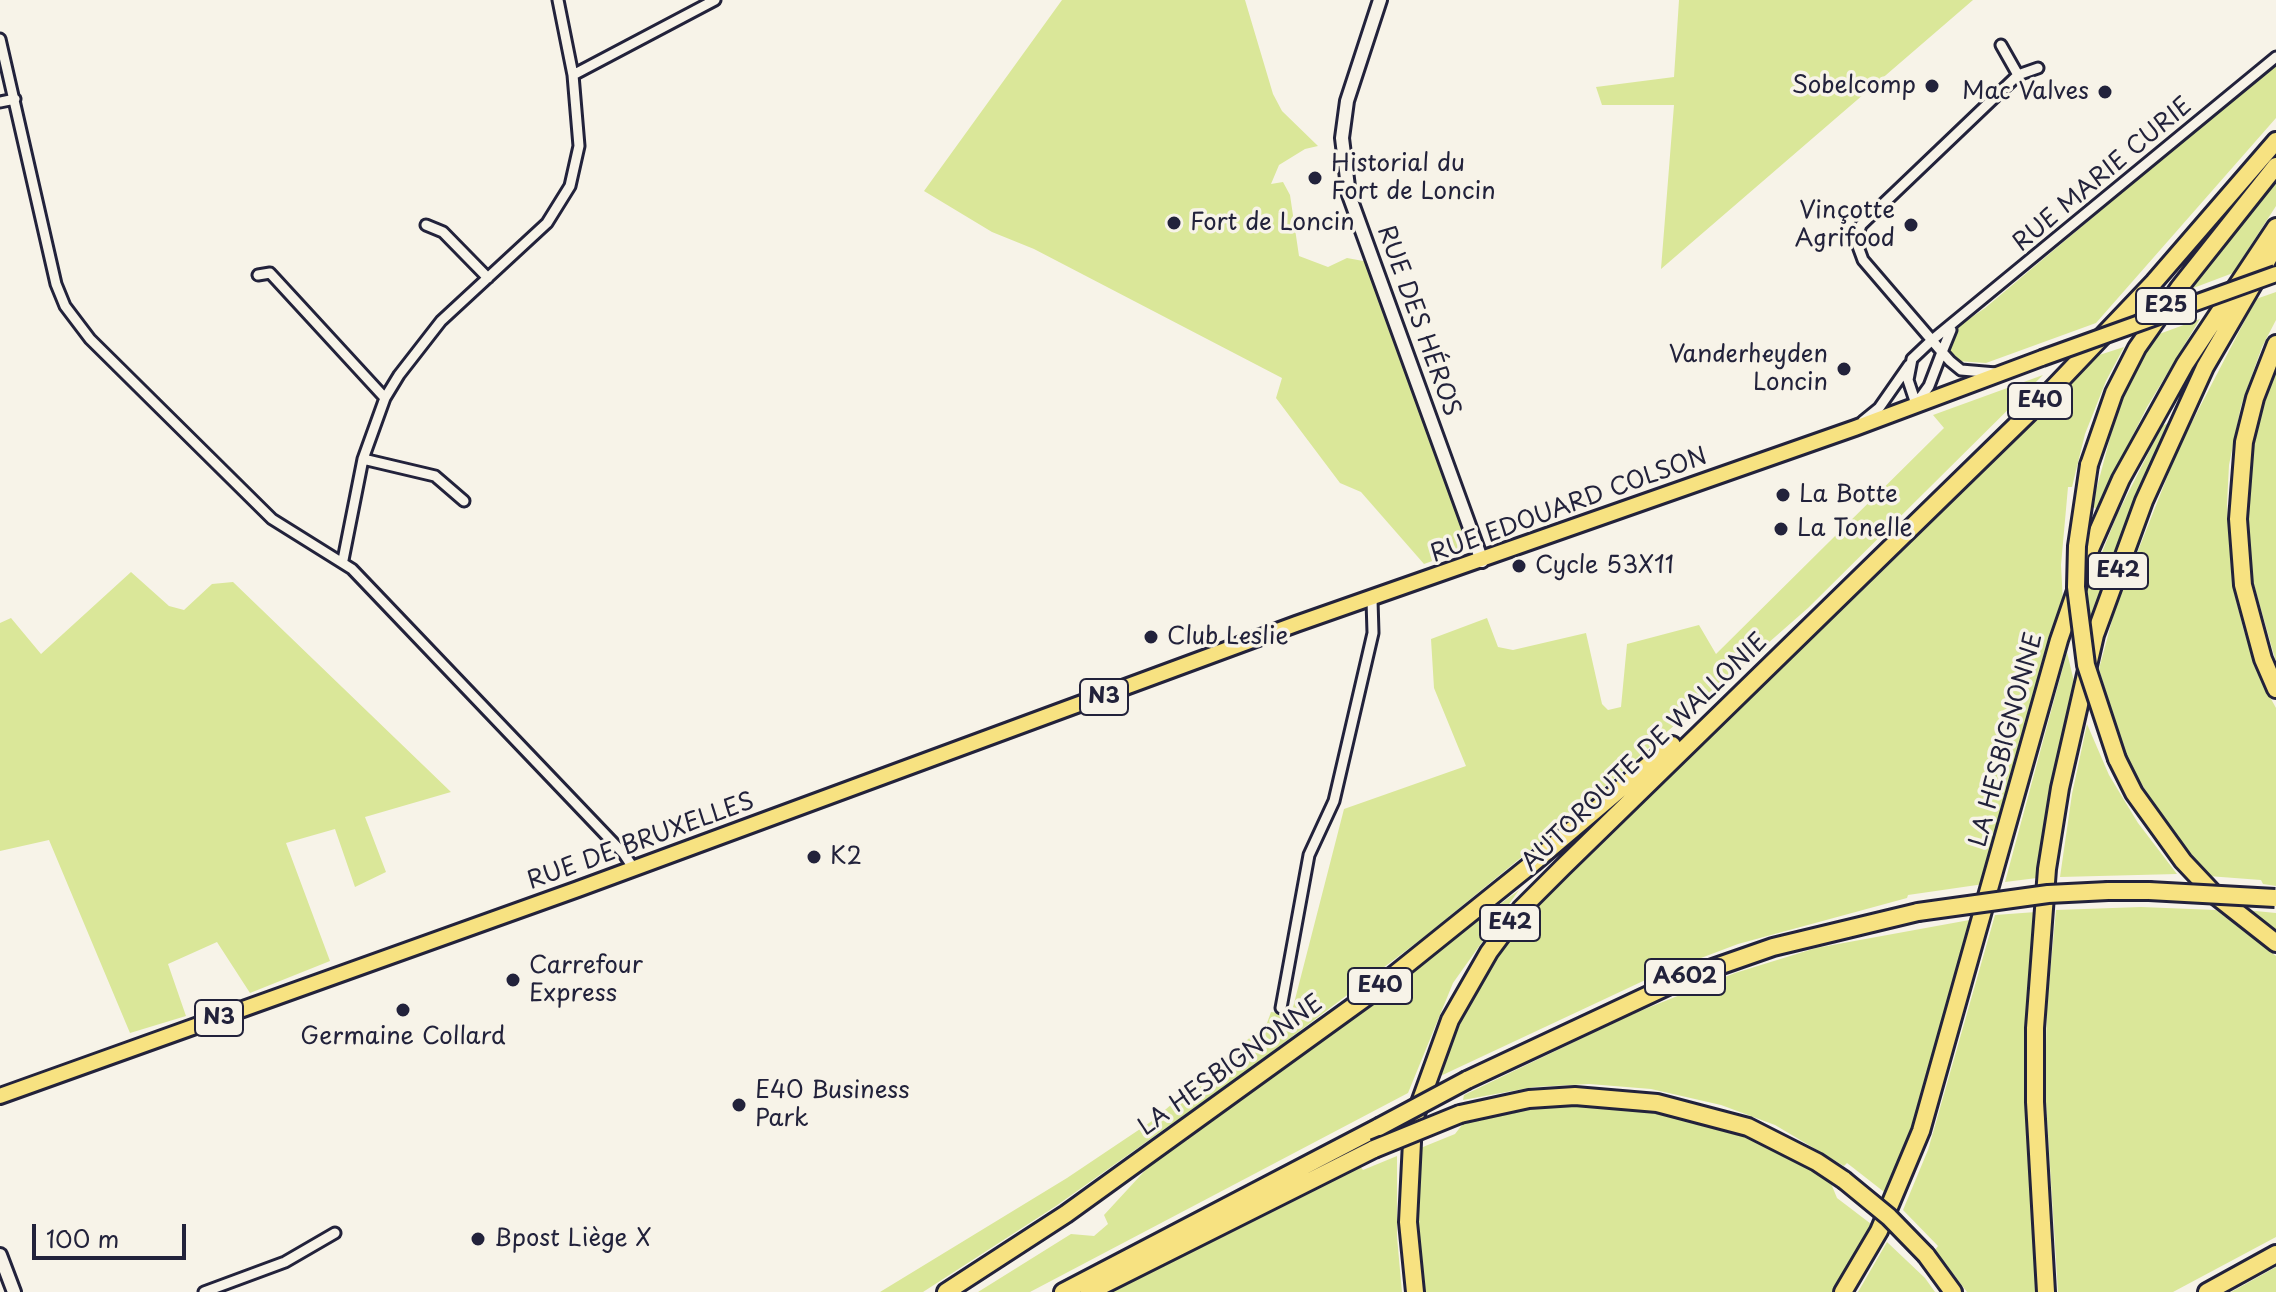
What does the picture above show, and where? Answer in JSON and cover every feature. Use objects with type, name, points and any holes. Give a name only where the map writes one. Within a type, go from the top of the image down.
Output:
[{"type":"highway","name":"E40","points":[[1789,646],[2036,406],[2154,282],[2276,141]]},
{"type":"highway","name":"E25","points":[[2276,166],[2179,288],[2137,348],[2114,393],[2089,465],[2079,519],[2076,587],[2086,665],[2117,759],[2134,793],[2183,861],[2215,895],[2276,943]]},
{"type":"highway","name":"LA HESBIGNONNE","points":[[1843,1292],[1879,1231],[1921,1131],[2051,670],[2091,547],[2121,479],[2185,364],[2276,227]]},
{"type":"highway","name":"E42","points":[[2046,1292],[2035,1102],[2035,1028],[2047,869],[2063,775],[2095,635],[2144,501],[2205,367],[2276,245]]},
{"type":"highway","points":[[2276,344],[2255,398],[2244,442],[2238,519],[2243,585],[2263,659],[2276,689]]},
{"type":"highway","name":"LA HESBIGNONNE","points":[[946,1292],[1092,1195],[1369,995],[1533,863],[1789,646]]},
{"type":"highway","name":"AUTOROUTE DE WALLONIE","points":[[1415,1292],[1408,1222],[1413,1122],[1432,1062],[1469,982],[1521,909],[1789,646]]},
{"type":"highway","name":"A602","points":[[1063,1292],[1467,1080],[1687,977],[1814,935],[1918,912],[2035,896],[2149,891],[2276,898]]},
{"type":"highway","points":[[1089,1292],[1374,1149],[1460,1114],[1492,1105],[1545,1098],[1601,1097],[1699,1111],[1748,1127],[1817,1162],[1889,1217],[1926,1255],[1953,1292]]},
{"type":"highway","points":[[2207,1292],[2276,1254]]},
{"type":"main road","name":"RUE EDOUARD COLSON","points":[[1296,624],[1482,561],[2276,274]]},
{"type":"main road","name":"RUE DE BRUXELLES","points":[[0,1096],[634,869],[1296,624]]},
{"type":"street","points":[[343,560],[363,459],[385,398],[420,345],[547,223],[570,186],[579,146],[573,75],[558,0]]},
{"type":"street","points":[[573,75],[715,0]]},
{"type":"street","name":"RUE DES HÉROS","points":[[1380,0],[1347,101],[1342,138],[1349,195],[1482,561]]},
{"type":"street","points":[[0,39],[46,239],[65,306],[90,339],[272,519],[343,560],[624,854],[634,869]]},
{"type":"street","points":[[2001,45],[2018,75]]},
{"type":"street","name":"RUE MARIE CURIE","points":[[1861,425],[1879,408],[1912,359],[1931,341],[2276,57]]},
{"type":"street","points":[[1998,374],[1961,370],[1931,341],[1863,260],[1856,241],[1861,225],[2018,75],[2038,68]]},
{"type":"street","points":[[0,102],[15,99]]},
{"type":"street","points":[[426,225],[443,232],[488,278]]},
{"type":"street","points":[[258,275],[270,273],[385,398]]},
{"type":"street","points":[[1916,404],[1929,386],[1955,324]]},
{"type":"street","points":[[1912,359],[1908,380],[1916,404]]},
{"type":"street","points":[[363,459],[435,476],[464,501]]},
{"type":"street","points":[[1281,1008],[1309,855],[1334,801],[1373,633],[1372,600]]},
{"type":"street","points":[[204,1292],[285,1262],[335,1233]]},
{"type":"street","points":[[0,1255],[14,1292]]},
{"type":"green space","points":[[1062,0],[1245,0],[1273,94],[1282,111],[1318,146],[1305,149],[1279,165],[1271,184],[1283,182],[1290,195],[1299,256],[1328,267],[1347,258],[1374,263],[1468,548],[1424,564],[1361,492],[1340,483],[1276,398],[1282,378],[1034,249],[992,232],[924,191]]},
{"type":"green space","points":[[1679,0],[1973,0],[1661,269],[1674,105],[1602,105],[1596,87],[1674,77]]},
{"type":"green space","points":[[2276,63],[2276,118],[2096,323],[1986,363],[1957,361],[1950,355],[1946,346],[1953,330],[1985,308]]},
{"type":"green space","points":[[2276,178],[2276,206],[2233,273],[2188,290]]},
{"type":"green space","points":[[2276,292],[2276,320],[2262,347],[2241,406],[2229,465],[2227,504],[2232,583],[2260,679],[2276,708],[2276,886],[2263,884],[2261,880],[2208,876],[2172,833],[2120,749],[2122,745],[2099,669],[2115,609],[2179,447],[2256,299]]},
{"type":"green space","points":[[2200,319],[2147,407],[2096,509],[2092,506],[2115,419],[2112,416],[2151,337]]},
{"type":"green space","points":[[2124,347],[2106,381],[2085,434],[2072,487],[2068,487],[2061,565],[2063,603],[1984,884],[1908,895],[1907,898],[1738,944],[1656,975],[1434,1079],[1448,1039],[1501,944],[1541,899],[1924,528],[2093,357]]},
{"type":"green space","points":[[2276,367],[2276,662],[2252,578],[2246,524],[2248,472],[2257,423]]},
{"type":"green space","points":[[2043,375],[1808,608],[1562,824],[1424,937],[1252,1067],[1056,1206],[923,1292],[880,1292],[1067,1178],[1152,1121],[1267,1023],[1271,1012],[1291,1015],[1344,809],[1466,766],[1434,688],[1431,639],[1487,618],[1498,647],[1513,650],[1586,633],[1602,704],[1608,710],[1621,707],[1627,644],[1699,625],[1716,654],[1944,428],[1933,415]]},
{"type":"green space","points":[[2168,423],[2141,483],[2090,621],[2087,590],[2117,515],[2162,426]]},
{"type":"green space","points":[[131,572],[169,606],[184,610],[212,584],[233,582],[451,792],[365,817],[386,872],[355,887],[335,829],[286,843],[330,961],[250,993],[217,942],[168,964],[186,1016],[130,1033],[49,840],[0,851],[0,623],[11,618],[41,654]]},
{"type":"green space","points":[[2067,652],[2075,686],[2051,787],[2037,878],[2005,882]]},
{"type":"green space","points":[[2087,724],[2109,775],[2138,823],[2177,874],[2060,877],[2072,794]]},
{"type":"green space","points":[[1519,890],[1453,983],[1408,1093],[1030,1292],[978,1292],[1071,1234],[1094,1236],[1108,1224],[1104,1215],[1151,1164]]},
{"type":"green space","points":[[2141,907],[2216,910],[2276,956],[2276,1237],[2173,1292],[2058,1292],[2045,1088],[2047,1005],[2056,910]]},
{"type":"green space","points":[[2245,910],[2276,913],[2276,933]]},
{"type":"green space","points":[[2036,912],[2027,1070],[2039,1292],[1967,1292],[1935,1250],[1938,1246],[1903,1210],[1928,1150],[1995,915]]},
{"type":"green space","points":[[1975,919],[1914,1129],[1888,1195],[1847,1163],[1844,1166],[1775,1125],[1721,1105],[1651,1089],[1589,1084],[1534,1087],[1463,1100],[1464,1095],[1630,1015],[1735,973],[1816,948]]},
{"type":"green space","points":[[1563,1104],[1612,1105],[1666,1112],[1725,1128],[1788,1156],[1830,1181],[1837,1198],[1875,1227],[1835,1292],[1421,1292],[1414,1202],[1418,1149],[1455,1134],[1465,1121]]},
{"type":"green space","points":[[1397,1156],[1397,1237],[1402,1292],[1101,1292],[1359,1165],[1363,1170]]},
{"type":"green space","points":[[1887,1242],[1925,1278],[1935,1292],[1858,1292]]},
{"type":"green space","points":[[2276,1267],[2276,1292],[2231,1292]]},
{"type":"place","name":"Sobelcomp","points":[[1932,86]]},
{"type":"place","name":"Mac Valves","points":[[2105,92]]},
{"type":"place","name":"Historial du Fort de Loncin","points":[[1315,178]]},
{"type":"place","name":"Fort de Loncin","points":[[1174,223]]},
{"type":"place","name":"Vinçotte Agrifood","points":[[1911,225]]},
{"type":"place","name":"Vanderheyden Loncin","points":[[1844,369]]},
{"type":"place","name":"La Botte","points":[[1783,495]]},
{"type":"place","name":"La Tonelle","points":[[1781,529]]},
{"type":"place","name":"Cycle 53X11","points":[[1519,566]]},
{"type":"place","name":"Club Leslie","points":[[1151,637]]},
{"type":"place","name":"K2","points":[[814,857]]},
{"type":"place","name":"Carrefour Express","points":[[513,980]]},
{"type":"place","name":"Germaine Collard","points":[[403,1010]]},
{"type":"place","name":"E40 Business Park","points":[[739,1105]]},
{"type":"place","name":"Bpost Liège X","points":[[478,1239]]}]
